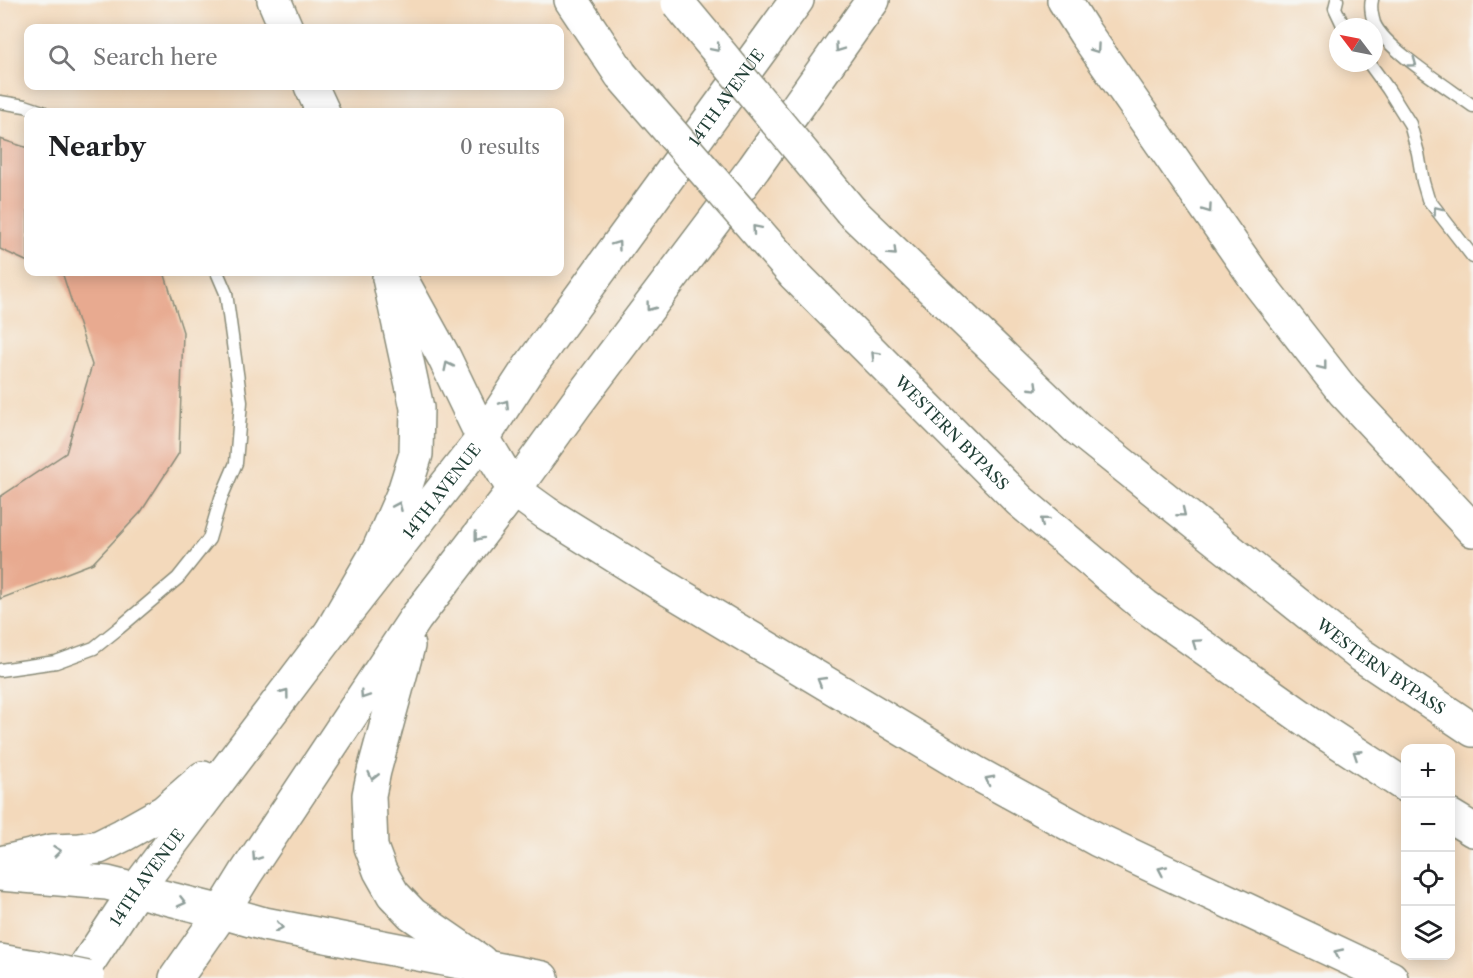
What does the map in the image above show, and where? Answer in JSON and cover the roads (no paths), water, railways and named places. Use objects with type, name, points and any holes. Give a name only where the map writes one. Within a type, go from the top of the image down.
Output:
[{"type":"main road","points":[[274,0],[284,24]]},
{"type":"main road","name":"WESTERN BYPASS","points":[[571,0],[621,75],[794,274],[1020,501],[1144,606],[1318,729],[1401,783]]},
{"type":"main road","name":"14TH AVENUE","points":[[78,978],[136,890],[331,632],[483,438],[528,369],[797,0]]},
{"type":"main road","points":[[176,978],[415,619],[754,168],[873,0]]},
{"type":"main road","points":[[1064,0],[1261,286],[1344,392],[1473,530]]},
{"type":"main road","name":"WESTERN BYPASS","points":[[677,2],[851,211],[1077,428],[1358,653],[1473,730]]},
{"type":"main road","points":[[313,90],[321,108]]},
{"type":"main road","points":[[331,632],[379,549],[404,492],[416,454],[417,408],[388,276]]},
{"type":"main road","points":[[398,276],[444,357],[483,438],[514,490],[546,513],[974,772],[1098,840],[1391,978]]},
{"type":"main road","points":[[415,619],[376,760],[369,795],[371,847],[380,871],[393,894],[412,914],[490,969]]},
{"type":"main road","points":[[0,863],[52,851],[99,847],[123,836],[164,812],[254,733]]},
{"type":"main road","points":[[1455,819],[1473,830]]},
{"type":"main road","points":[[0,874],[107,883],[264,924],[542,978]]},
{"type":"main road","points":[[0,961],[87,978]]},
{"type":"lane","points":[[1337,0],[1335,8],[1340,18]]},
{"type":"lane","points":[[1372,0],[1374,24],[1385,38],[1405,56],[1473,106]]},
{"type":"lane","points":[[1376,72],[1410,124],[1428,198],[1473,257]]},
{"type":"lane","points":[[0,102],[31,108]]},
{"type":"lane","points":[[0,670],[56,662],[94,648],[178,578],[209,539],[221,498],[236,463],[241,402],[226,293],[219,276]]}]
